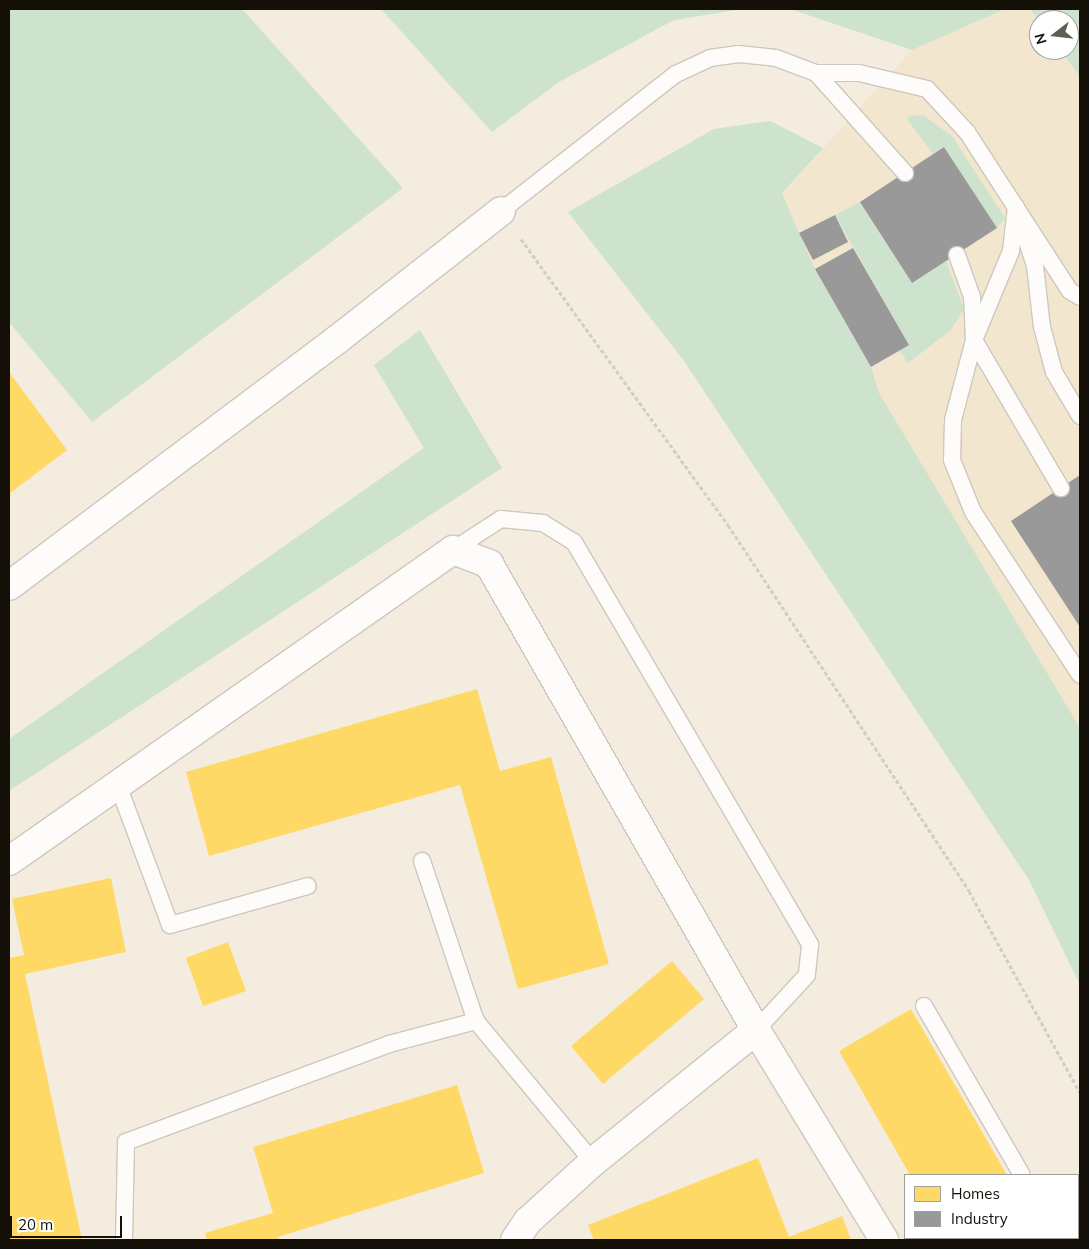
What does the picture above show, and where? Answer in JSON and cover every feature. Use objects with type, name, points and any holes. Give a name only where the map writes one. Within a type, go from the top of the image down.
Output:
[{"type":"street","points":[[9,586],[338,339],[501,211]]},
{"type":"street","points":[[9,862],[453,550],[489,564],[756,1030],[884,1240]]},
{"type":"street","points":[[515,1240],[528,1221],[593,1162],[756,1030]]},
{"type":"lane","points":[[501,211],[676,74],[710,58],[739,54],[776,58],[816,73],[859,73],[927,89],[967,132],[1070,291],[1080,297]]},
{"type":"lane","points":[[816,73],[905,172]]},
{"type":"lane","points":[[1016,208],[1011,251],[974,340],[953,420],[952,460],[973,512],[1080,675]]},
{"type":"lane","points":[[1016,208],[1035,266],[1042,327],[1054,372],[1080,416]]},
{"type":"lane","points":[[957,255],[972,297],[974,340],[1061,488]]},
{"type":"lane","points":[[453,550],[501,519],[543,523],[574,542],[810,945],[807,976],[756,1030]]},
{"type":"lane","points":[[118,785],[170,925],[308,886]]},
{"type":"lane","points":[[422,861],[476,1020],[593,1162]]},
{"type":"lane","points":[[924,1006],[1021,1174]]},
{"type":"lane","points":[[124,1240],[126,1142],[389,1044],[476,1020]]},
{"type":"path","points":[[501,211],[728,525],[969,891],[1080,1093]]},
{"type":"shaded area","points":[[1005,9],[1030,9],[1029,60],[1068,60],[1080,77],[1080,836],[760,218],[912,50]]},
{"type":"green space","points":[[9,9],[242,9],[403,188],[92,422],[9,322]]},
{"type":"green space","points":[[381,9],[743,9],[674,20],[559,82],[492,132]]},
{"type":"green space","points":[[790,9],[1005,9],[912,50]]},
{"type":"green space","points":[[1080,9],[1080,77],[1068,60],[1079,60],[1079,10],[1031,10]]},
{"type":"green space","points":[[923,115],[952,136],[1005,218],[997,228],[944,147],[933,154],[907,119],[909,116]]},
{"type":"green space","points":[[770,121],[823,148],[782,193],[799,233],[815,269],[871,367],[879,393],[1080,728],[1080,985],[1029,880],[684,361],[568,212],[714,129]]},
{"type":"green space","points":[[860,202],[912,283],[946,261],[964,309],[951,330],[908,363],[899,350],[909,345],[835,215]]},
{"type":"green space","points":[[420,330],[502,468],[9,791],[9,739],[424,448],[374,365]]},
{"type":"building: Homes","points":[[9,372],[67,450],[9,494]]},
{"type":"building: Homes","points":[[477,689],[500,771],[551,757],[609,964],[518,989],[460,785],[209,856],[186,772]]},
{"type":"building: Homes","points":[[111,878],[126,952],[25,974],[82,1240],[9,1240],[9,958],[24,955],[12,899]]},
{"type":"building: Homes","points":[[228,942],[246,991],[203,1006],[186,958]]},
{"type":"building: Homes","points":[[672,961],[704,999],[603,1084],[571,1046]]},
{"type":"building: Homes","points":[[911,1009],[1006,1174],[909,1174],[839,1051]]},
{"type":"building: Homes","points":[[457,1085],[484,1173],[278,1237],[279,1240],[207,1240],[205,1233],[273,1213],[253,1147]]},
{"type":"building: Homes","points":[[758,1158],[789,1237],[842,1216],[851,1240],[770,1240],[769,1238],[762,1240],[594,1240],[588,1225]]},
{"type":"building: Industry","points":[[944,147],[997,228],[912,283],[860,202]]},
{"type":"building: Industry","points":[[835,215],[848,242],[813,260],[799,233]]},
{"type":"building: Industry","points":[[853,248],[909,345],[871,367],[815,269]]},
{"type":"building: Industry","points":[[1080,475],[1080,627],[1011,521]]}]
